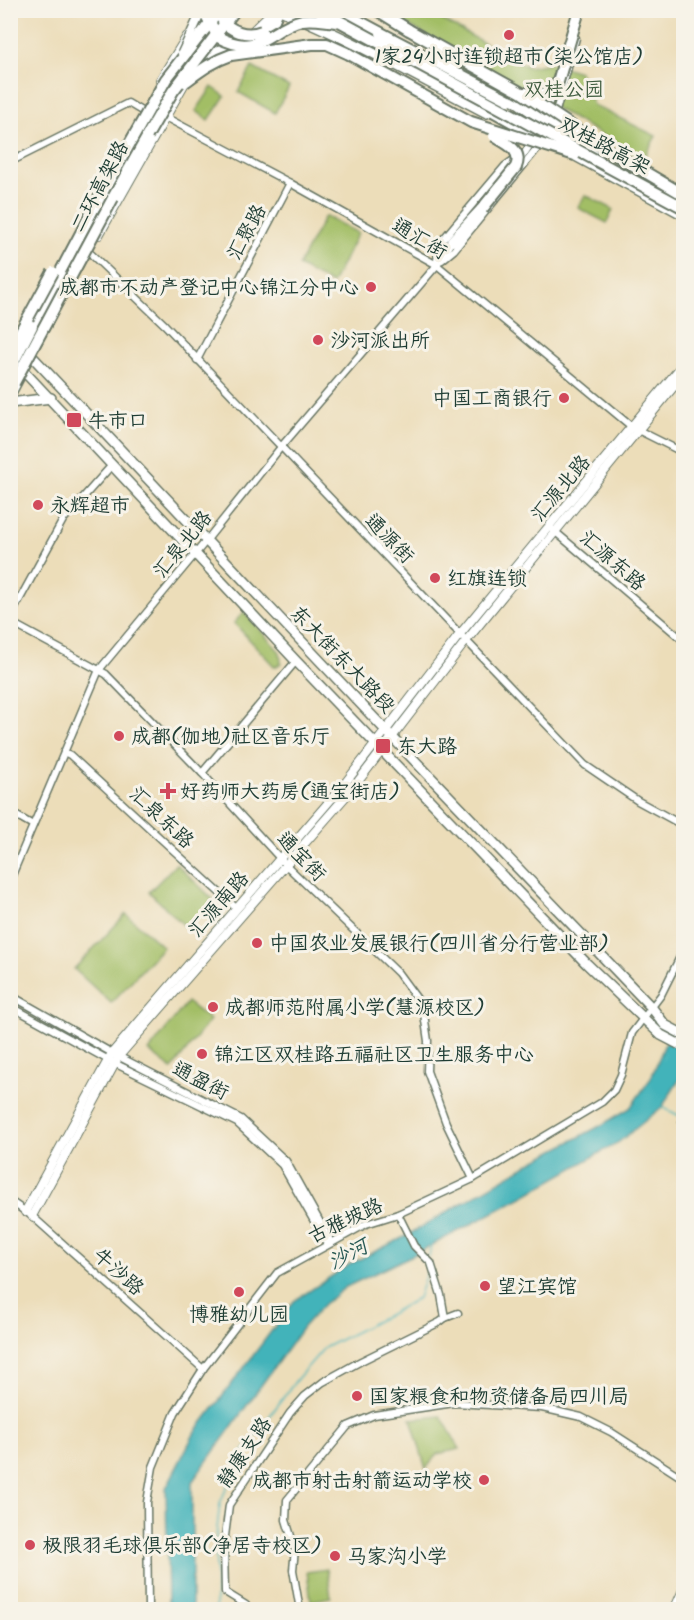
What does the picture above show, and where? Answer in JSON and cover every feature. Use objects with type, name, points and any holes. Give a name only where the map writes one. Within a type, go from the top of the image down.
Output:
[{"type":"highway","points":[[204,10],[218,38],[236,44],[260,42],[294,23],[340,14],[509,100]]},
{"type":"highway","points":[[221,10],[223,21],[229,27],[236,32],[254,34],[269,26],[277,10]]},
{"type":"highway","name":"二环高架路","points":[[11,360],[155,95],[221,10]]},
{"type":"highway","name":"二环高架路","points":[[10,388],[173,91],[235,10]]},
{"type":"highway","name":"双桂路高架","points":[[319,10],[340,14],[684,202]]},
{"type":"highway","points":[[377,10],[522,93],[611,152],[684,194]]},
{"type":"highway","points":[[522,93],[544,94],[557,85],[577,10]]},
{"type":"highway","points":[[340,14],[363,38],[541,137]]},
{"type":"highway","name":"双桂路高架","points":[[340,14],[684,211]]},
{"type":"highway","points":[[173,91],[203,68],[218,59],[231,55],[312,44],[327,44],[349,54],[511,146],[518,157],[516,167],[452,241]]},
{"type":"highway","points":[[471,122],[569,153],[684,211]]},
{"type":"highway","points":[[11,360],[60,258],[75,238]]},
{"type":"main road","points":[[10,396],[23,370],[29,351],[72,270],[125,158],[168,85],[204,10]]},
{"type":"main road","points":[[11,360],[75,238],[181,68],[212,10]]},
{"type":"main road","points":[[277,10],[324,28],[484,112],[541,137],[684,211]]},
{"type":"main road","points":[[324,28],[340,14],[504,94],[543,120]]},
{"type":"main road","points":[[509,100],[684,194]]},
{"type":"main road","points":[[72,270],[82,265]]},
{"type":"main road","name":"东大街东大路段","points":[[10,333],[652,1008],[665,1025],[684,1035]]},
{"type":"main road","name":"东大街东大路段","points":[[11,360],[51,398],[296,661],[587,964],[661,1035],[684,1047]]},
{"type":"main road","points":[[10,403],[51,398]]},
{"type":"street","points":[[93,207],[105,178],[175,54],[199,23],[221,10]]},
{"type":"street","points":[[82,265],[165,117],[204,57],[211,52],[244,40],[277,10]]},
{"type":"street","points":[[541,137],[543,120],[552,97],[577,10]]},
{"type":"street","points":[[541,137],[552,125],[584,10]]},
{"type":"street","points":[[10,162],[128,104],[143,112]]},
{"type":"street","name":"通汇街","points":[[165,117],[437,265],[634,428],[684,453]]},
{"type":"street","name":"汇泉北路","points":[[437,265],[458,231],[541,137]]},
{"type":"street","name":"汇泉北路","points":[[10,880],[99,670],[196,554],[281,447],[437,265],[454,250],[541,137]]},
{"type":"street","points":[[437,265],[439,244],[505,166],[531,146]]},
{"type":"street","name":"汇聚路","points":[[197,360],[290,183]]},
{"type":"street","name":"通源街","points":[[89,252],[165,325],[585,765],[638,801],[684,826]]},
{"type":"street","name":"汇源北路","points":[[463,637],[634,428],[684,363]]},
{"type":"street","name":"汇源北路","points":[[634,428],[684,374]]},
{"type":"street","points":[[10,617],[63,520],[112,465]]},
{"type":"street","name":"汇源东路","points":[[552,529],[684,641]]},
{"type":"street","name":"通宝街","points":[[10,622],[106,674],[202,772],[279,858],[398,973],[423,1007],[428,1041],[428,1071],[446,1123],[473,1179]]},
{"type":"street","name":"汇源南路","points":[[113,1057],[353,788],[379,747],[386,730],[463,637]]},
{"type":"street","name":"汇源南路","points":[[28,1214],[113,1057],[279,858],[379,747],[393,738],[463,637]]},
{"type":"street","points":[[202,772],[296,661]]},
{"type":"street","name":"汇泉东路","points":[[64,752],[70,755],[236,908]]},
{"type":"street","points":[[10,812],[33,825]]},
{"type":"street","name":"古雅坡路","points":[[148,1610],[147,1502],[153,1467],[175,1413],[203,1369],[277,1273],[366,1224],[398,1214],[473,1179],[602,1102],[614,1090],[621,1075],[632,1034],[661,996],[684,949]]},
{"type":"street","name":"通盈街","points":[[10,995],[113,1057]]},
{"type":"street","name":"通盈街","points":[[10,1005],[237,1123],[282,1165],[329,1243]]},
{"type":"street","name":"牛沙路","points":[[10,1201],[28,1214],[203,1369]]},
{"type":"street","points":[[398,1214],[413,1242],[429,1262],[441,1295],[445,1318]]},
{"type":"street","name":"静康支路","points":[[246,1610],[246,1605],[225,1592],[224,1544],[229,1505],[290,1413],[305,1396],[323,1382],[458,1313]]},
{"type":"street","points":[[300,1610],[293,1570],[295,1550],[286,1520],[287,1500],[348,1426],[374,1415],[454,1403],[542,1408],[581,1418],[611,1432],[684,1479]]},
{"type":"street","points":[[674,1610],[684,1588]]},
{"type":"street","points":[[681,1610],[684,1604]]},
{"type":"green space","name":"双桂公园","points":[[383,11],[426,11],[528,67],[551,63],[580,72],[593,105],[656,136],[643,159]]},
{"type":"green space","points":[[252,67],[289,87],[275,113],[238,92]]},
{"type":"green space","points":[[212,87],[225,96],[209,120],[196,111]]},
{"type":"green space","points":[[585,195],[613,209],[607,223],[578,208]]},
{"type":"green space","points":[[325,216],[358,233],[332,284],[298,266]]},
{"type":"green space","points":[[244,612],[280,652],[281,663],[275,667],[234,623]]},
{"type":"green space","points":[[176,864],[214,900],[187,928],[149,892]]},
{"type":"green space","points":[[126,914],[163,947],[111,1003],[74,969]]},
{"type":"green space","points":[[187,1002],[210,1020],[172,1069],[149,1051]]},
{"type":"green space","points":[[441,1416],[460,1449],[437,1454],[426,1469],[411,1419]]},
{"type":"green space","points":[[327,1569],[331,1597],[311,1601],[307,1572]]},
{"type":"water","points":[[683,1013],[683,1074],[662,1107],[619,1142],[417,1253],[346,1287],[324,1304],[303,1327],[192,1482],[192,1609],[168,1609],[166,1488],[194,1434],[294,1301],[350,1264],[406,1236],[530,1163],[630,1108],[651,1078],[664,1046]]},
{"type":"waterway","points":[[662,1107],[684,1118]]},
{"type":"waterway","points":[[429,1257],[431,1244]]},
{"type":"waterway","points":[[216,1610],[216,1537],[220,1503],[241,1455],[297,1379],[324,1348],[418,1298],[426,1274]]},
{"type":"place","name":"1家24小时连锁超市(柒公馆店)","points":[[509,35]]},
{"type":"place","name":"成都市不动产登记中心锦江分中心","points":[[371,287]]},
{"type":"place","name":"沙河派出所","points":[[318,340]]},
{"type":"place","name":"中国工商银行","points":[[564,398]]},
{"type":"place","name":"牛市口","points":[[74,420]]},
{"type":"place","name":"永辉超市","points":[[38,505]]},
{"type":"place","name":"红旗连锁","points":[[435,578]]},
{"type":"place","name":"成都(伽地)社区音乐厅","points":[[119,736]]},
{"type":"place","name":"东大路","points":[[383,746]]},
{"type":"place","name":"好药师大药房(通宝街店)","points":[[168,791]]},
{"type":"place","name":"中国农业发展银行(四川省分行营业部)","points":[[257,943]]},
{"type":"place","name":"成都师范附属小学(慧源校区)","points":[[213,1007]]},
{"type":"place","name":"锦江区双桂路五福社区卫生服务中心","points":[[202,1054]]},
{"type":"place","name":"望江宾馆","points":[[485,1286]]},
{"type":"place","name":"博雅幼儿园","points":[[239,1292]]},
{"type":"place","name":"国家粮食和物资储备局四川局","points":[[357,1396]]},
{"type":"place","name":"成都市射击射箭运动学校","points":[[484,1480]]},
{"type":"place","name":"极限羽毛球俱乐部(净居寺校区)","points":[[30,1545]]},
{"type":"place","name":"马家沟小学","points":[[335,1556]]},
{"type":"water label","name":"沙河","points":[[348,1254]]}]
